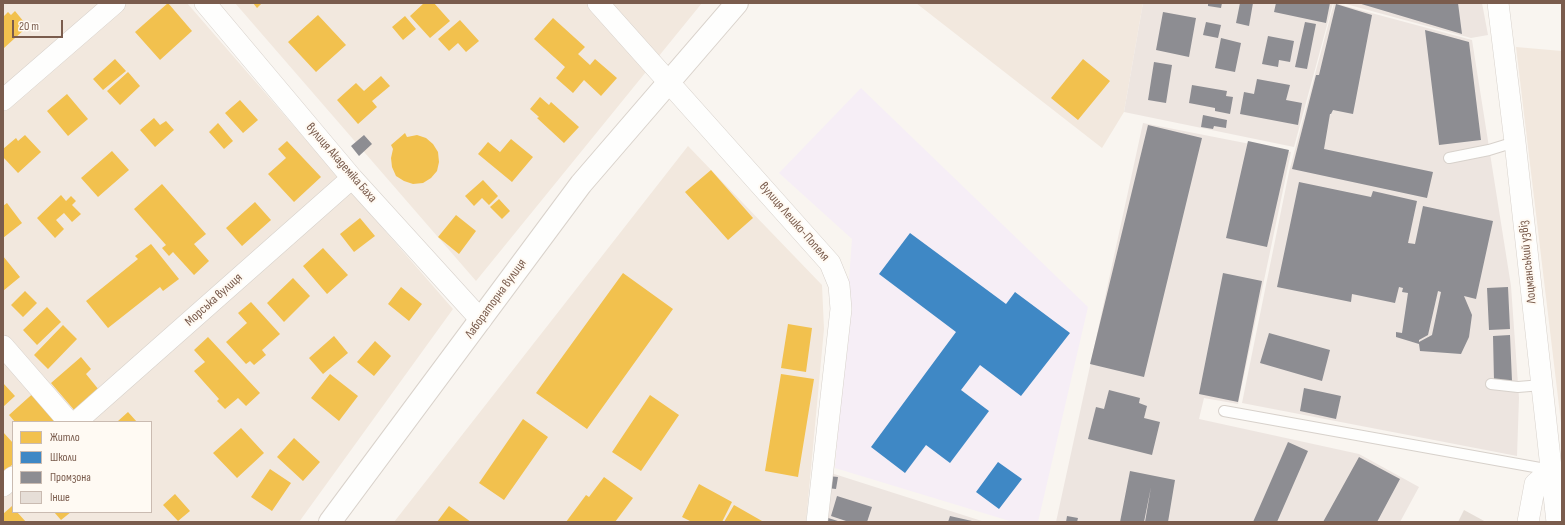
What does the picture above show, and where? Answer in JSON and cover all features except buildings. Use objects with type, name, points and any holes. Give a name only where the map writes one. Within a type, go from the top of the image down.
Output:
[{"type":"main road","points":[[669,82],[738,3]]},
{"type":"main road","name":"Лабораторна вулиця","points":[[330,522],[581,184],[669,82]]},
{"type":"street","points":[[3,100],[115,3]]},
{"type":"street","name":"вулиця Академіка Баха","points":[[205,3],[352,178],[481,320]]},
{"type":"street","name":"вулиця Лешко-Попеля","points":[[598,3],[830,263],[839,285],[841,309],[816,522]]},
{"type":"street","name":"Лоцманський узвіз","points":[[1498,3],[1516,142],[1551,470],[1558,522]]},
{"type":"street","name":"Морська вулиця","points":[[77,421],[352,178]]},
{"type":"street","points":[[3,346],[69,421]]},
{"type":"street","points":[[1528,522],[1535,484],[1551,470]]},
{"type":"street","points":[[3,486],[12,478]]},
{"type":"lane","points":[[1449,158],[1489,150],[1516,142]]},
{"type":"lane","points":[[1490,384],[1518,387],[1542,385]]},
{"type":"lane","points":[[1224,411],[1551,470]]},
{"type":"shaded area","points":[[3,3],[187,3],[453,309],[299,522],[3,522]]},
{"type":"shaded area","points":[[235,3],[702,3],[476,281]]},
{"type":"shaded area","points":[[916,3],[1143,3],[1124,112],[1102,148]]},
{"type":"shaded area","points":[[1143,3],[1333,3],[1294,147],[1124,112]]},
{"type":"shaded area","points":[[1334,3],[1472,40],[1511,286],[1519,398],[1517,456],[1242,403],[1289,172]]},
{"type":"shaded area","points":[[1342,3],[1482,3],[1488,35],[1471,38]]},
{"type":"shaded area","points":[[1516,47],[1562,51],[1562,431]]},
{"type":"shaded area","points":[[861,88],[1088,307],[1038,522],[1013,522],[835,468],[852,239],[779,173]]},
{"type":"shaded area","points":[[1143,123],[1291,152],[1238,404],[1204,398],[1199,419],[1359,454],[1419,487],[1400,522],[1056,522]]},
{"type":"shaded area","points":[[688,146],[822,285],[824,329],[806,522],[394,522]]},
{"type":"shaded area","points":[[828,472],[985,522],[820,522]]}]
